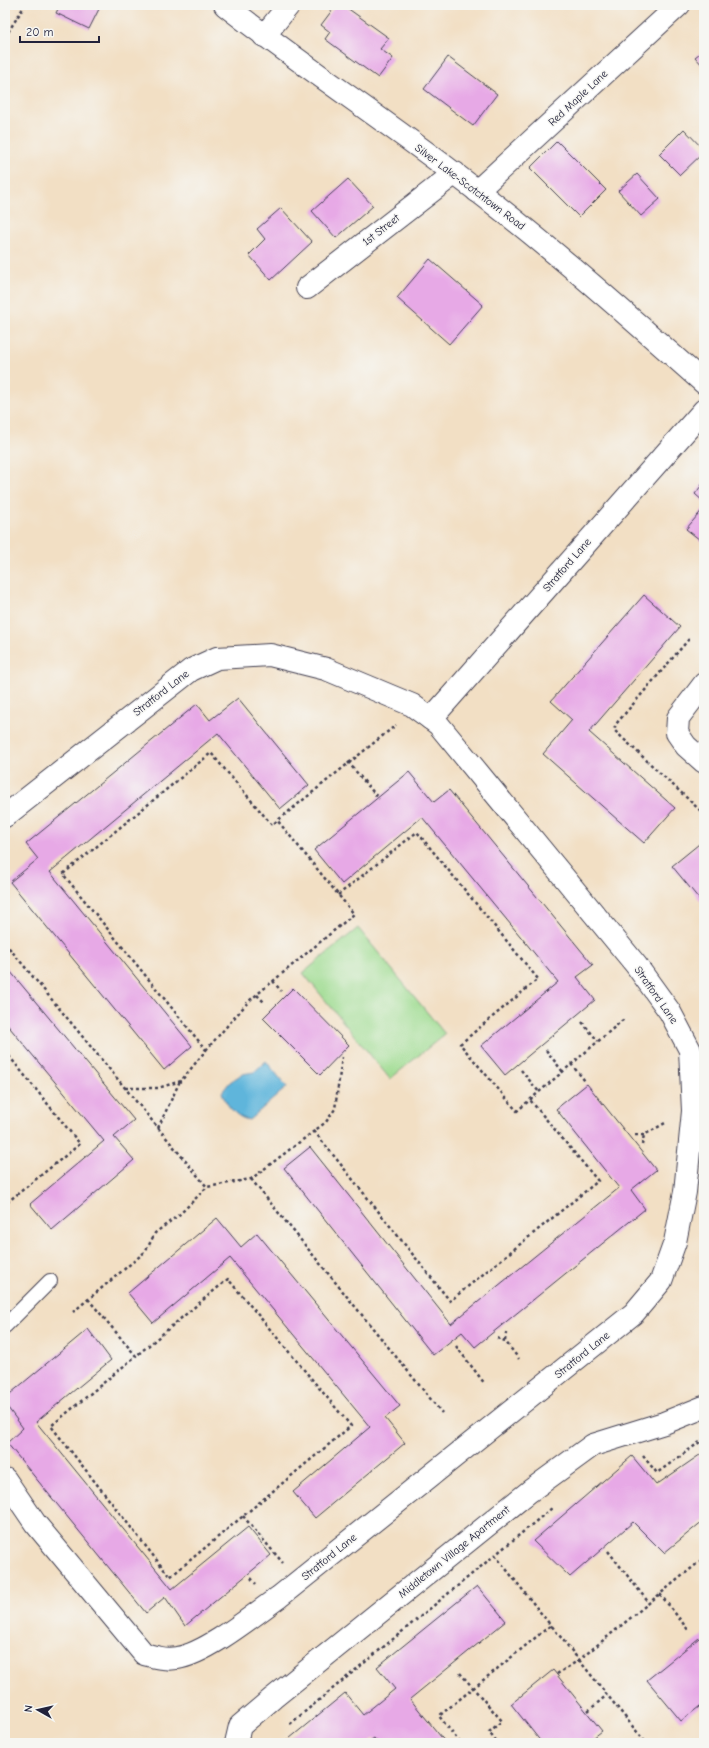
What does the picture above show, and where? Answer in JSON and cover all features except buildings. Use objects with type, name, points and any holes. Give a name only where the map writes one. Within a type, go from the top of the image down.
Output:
[{"type":"street","name":"Silver Lake-Scotchtown Road","points":[[225,5],[264,36],[455,173],[544,243],[628,314],[704,383]]},
{"type":"street","points":[[264,36],[289,5]]},
{"type":"street","name":"Red Maple Lane","points":[[477,191],[679,5]]},
{"type":"street","name":"1st Street","points":[[307,288],[455,173]]},
{"type":"street","name":"Stratford Lane","points":[[431,719],[704,410]]},
{"type":"street","name":"Stratford Lane","points":[[5,816],[191,670],[217,658],[270,655],[326,669],[412,705],[438,724],[636,965],[670,1012],[690,1050],[693,1111],[685,1192],[675,1242],[661,1281],[634,1313],[280,1597],[218,1640],[178,1658],[159,1658],[144,1654],[35,1523],[5,1480]]},
{"type":"street","points":[[704,684],[678,718],[676,733],[686,746],[704,762]]},
{"type":"street","name":"Middletown Village Apartment","points":[[236,1743],[240,1726],[273,1698],[530,1491],[593,1445],[664,1423],[704,1407]]},
{"type":"lane","points":[[5,1326],[50,1281]]},
{"type":"path","points":[[5,37],[25,5]]},
{"type":"path","points":[[206,1050],[63,874],[211,753],[272,825],[398,722]]},
{"type":"path","points":[[348,762],[379,798]]},
{"type":"path","points":[[158,1128],[181,1081],[249,1001],[354,914],[277,820]]},
{"type":"path","points":[[338,895],[417,832],[538,979],[460,1044],[517,1111],[624,1019]]},
{"type":"path","points":[[5,943],[207,1188]]},
{"type":"path","points":[[273,981],[280,991]]},
{"type":"path","points":[[257,995],[264,1002]]},
{"type":"path","points":[[582,1022],[598,1041]]},
{"type":"path","points":[[546,1050],[563,1072]]},
{"type":"path","points":[[5,1051],[80,1144],[5,1204]]},
{"type":"path","points":[[73,1312],[146,1251],[155,1233],[180,1214],[207,1188],[251,1179],[326,1122],[335,1109],[342,1057]]},
{"type":"path","points":[[571,1064],[585,1082]]},
{"type":"path","points":[[521,1070],[539,1092]]},
{"type":"path","points":[[125,1088],[158,1088],[181,1081]]},
{"type":"path","points":[[314,1131],[450,1301],[598,1181],[530,1100]]},
{"type":"path","points":[[635,1135],[644,1135],[668,1121]]},
{"type":"path","points":[[642,1145],[644,1135]]},
{"type":"path","points":[[251,1179],[442,1413]]},
{"type":"path","points":[[228,1279],[351,1426],[170,1577],[51,1426],[136,1356],[228,1279]]},
{"type":"path","points":[[88,1299],[136,1356]]},
{"type":"path","points":[[505,1341],[506,1333]]},
{"type":"path","points":[[497,1338],[505,1341],[519,1359]]},
{"type":"path","points":[[456,1346],[485,1384]]},
{"type":"path","points":[[640,1454],[645,1457],[657,1473],[704,1439]]},
{"type":"path","points":[[290,1724],[555,1506]]},
{"type":"path","points":[[243,1516],[283,1564]]},
{"type":"path","points":[[608,1551],[649,1603]]},
{"type":"path","points":[[495,1555],[646,1743]]},
{"type":"path","points":[[557,1674],[579,1660],[704,1558]]},
{"type":"path","points":[[660,1594],[689,1631]]},
{"type":"path","points":[[460,1743],[439,1716],[551,1625]]},
{"type":"path","points":[[460,1673],[502,1721],[489,1732],[498,1743]]},
{"type":"path","points":[[588,1711],[607,1695]]},
{"type":"green space","points":[[358,928],[445,1034],[390,1079],[303,973]]},
{"type":"water","points":[[266,1061],[287,1087],[249,1120],[244,1119],[228,1106],[222,1092],[230,1082],[242,1074],[254,1072]]}]
